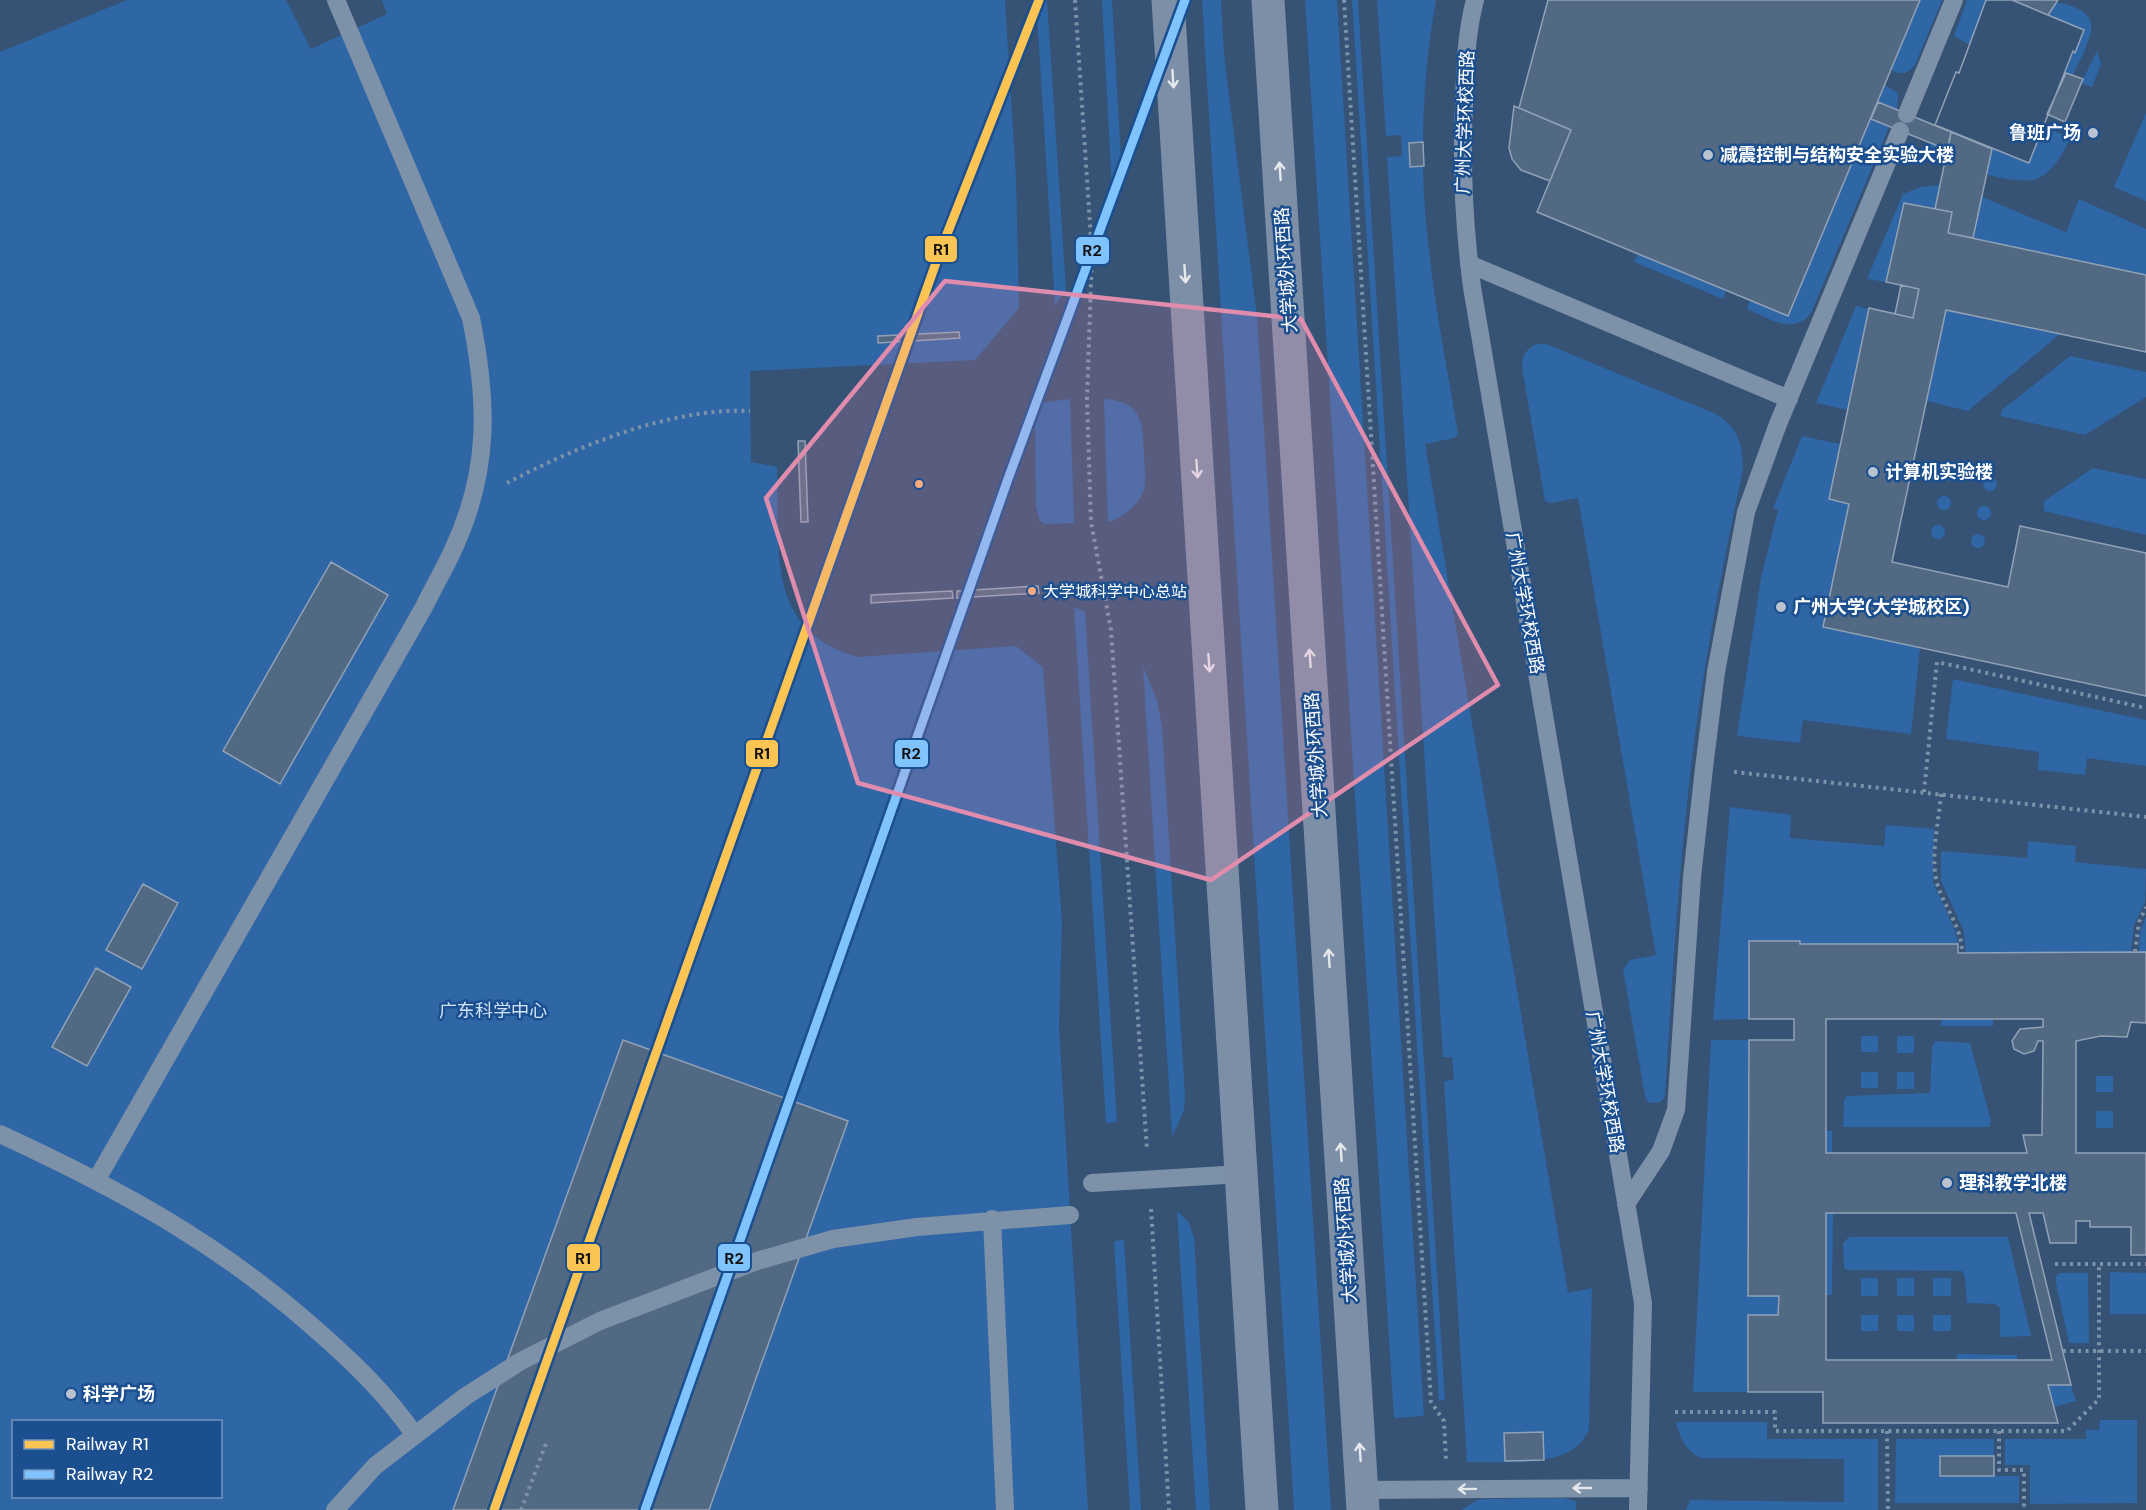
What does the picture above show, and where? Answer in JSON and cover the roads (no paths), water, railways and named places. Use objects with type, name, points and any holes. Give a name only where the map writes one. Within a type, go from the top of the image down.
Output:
[{"type":"main road","points":[[1168,0],[1262,1510]]},
{"type":"main road","name":"大学城外环西路","points":[[1268,0],[1363,1500]]},
{"type":"lane","points":[[97,1179],[424,607],[454,549],[471,501],[482,456],[485,409],[481,368],[471,318],[336,0]]},
{"type":"lane","name":"广州大学环校西路","points":[[1475,0],[1466,55],[1462,133],[1462,200],[1469,264],[1644,1314],[1638,1510]]},
{"type":"lane","points":[[1907,114],[1954,0]]},
{"type":"lane","name":"广州大学环校西路","points":[[1626,1204],[1661,1150],[1676,1110],[1692,888],[1704,768],[1716,672],[1750,495],[1900,131]]},
{"type":"lane","points":[[1469,264],[1789,399]]},
{"type":"lane","points":[[0,1134],[97,1179],[169,1220],[240,1268],[293,1309],[374,1382],[414,1434]]},
{"type":"lane","points":[[1092,1183],[1241,1174]]},
{"type":"lane","points":[[335,1510],[375,1466],[414,1434],[521,1360],[600,1322],[664,1296],[758,1261],[833,1239],[917,1227],[1070,1215]]},
{"type":"lane","points":[[992,1220],[1005,1510]]},
{"type":"lane","points":[[1363,1500],[1638,1488]]},
{"type":"rail line","name":"R1","points":[[494,1510],[938,257],[1039,0]]},
{"type":"rail line","name":"R2","points":[[645,1510],[1008,479],[1185,0]]},
{"type":"place","name":"鲁班广场","points":[[2093,133]]},
{"type":"place","name":"减震控制与结构安全实验大楼","points":[[1708,155]]},
{"type":"place","name":"计算机实验楼","points":[[1873,472]]},
{"type":"place","name":"大学城科学中心总站","points":[[1032,591]]},
{"type":"place","name":"广州大学(大学城校区)","points":[[1781,607]]},
{"type":"place","name":"理科教学北楼","points":[[1947,1183]]},
{"type":"place","name":"科学广场","points":[[71,1394]]},
{"type":"park label","name":"广东科学中心","points":[[493,1011]]}]
